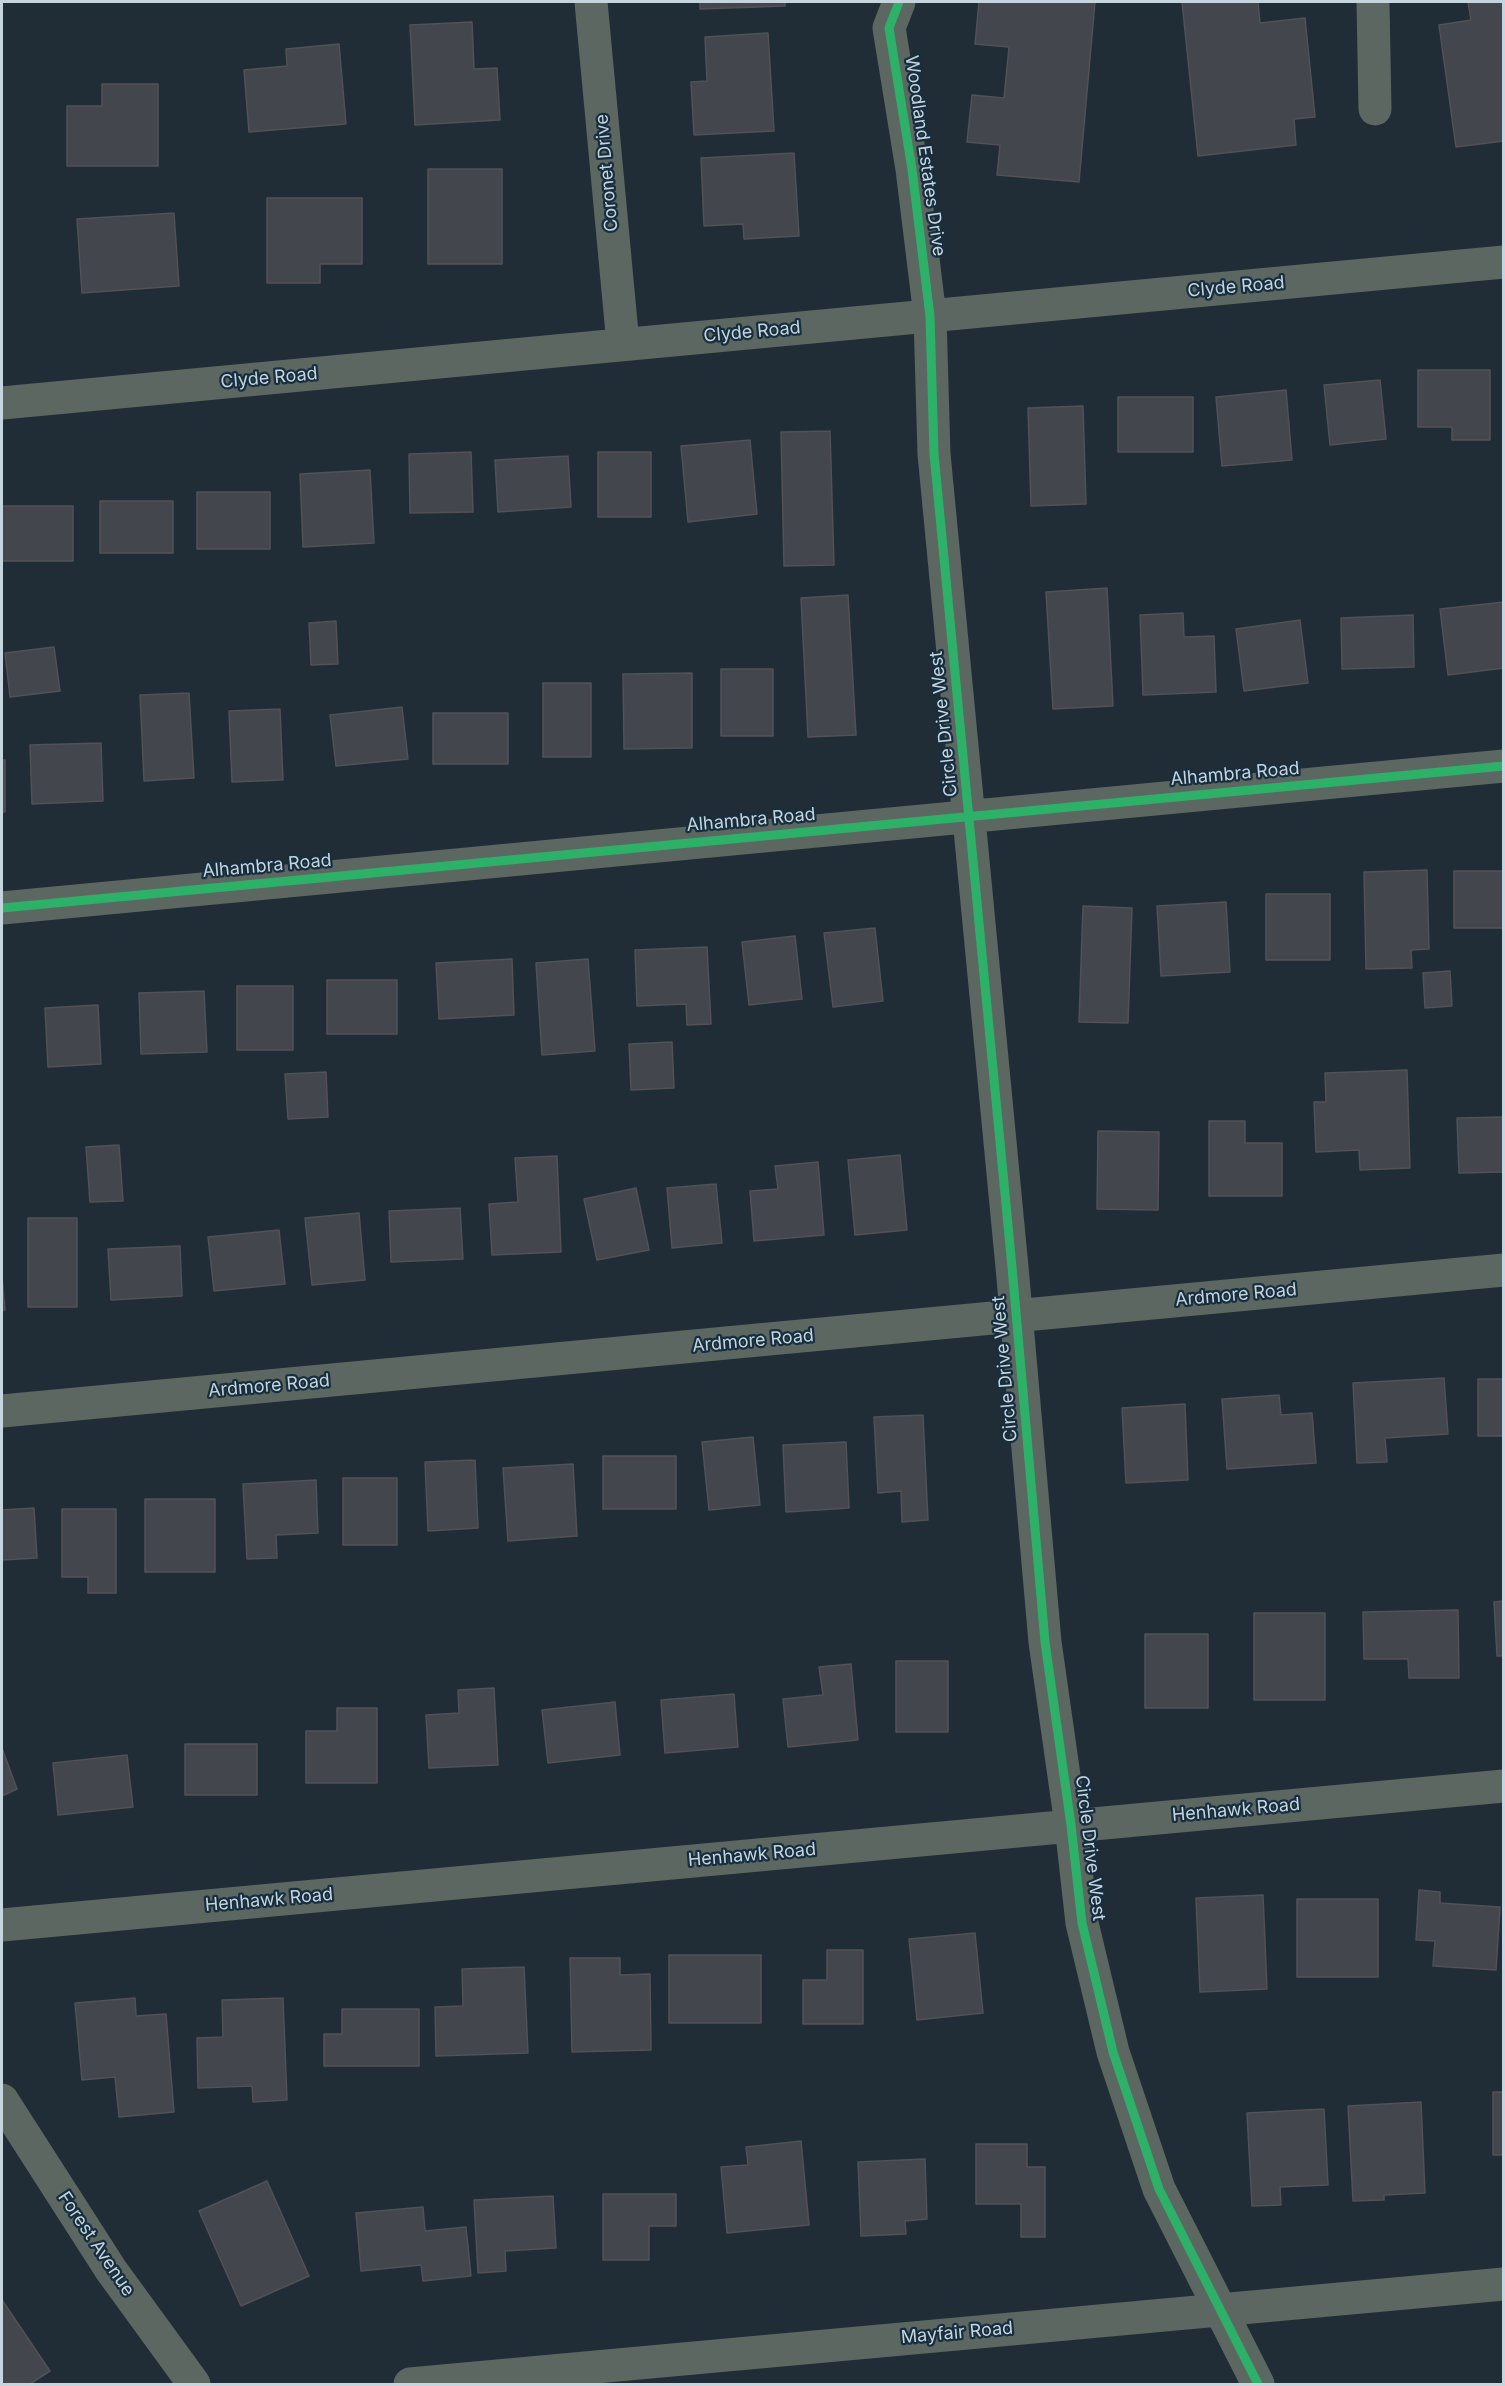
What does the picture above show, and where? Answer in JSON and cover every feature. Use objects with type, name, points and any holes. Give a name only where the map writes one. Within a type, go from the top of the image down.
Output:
[{"type":"street","name":"Coronet Drive","points":[[591,2],[623,344]]},
{"type":"street","name":"Woodland Estates Drive","points":[[899,2],[890,28],[912,169],[930,316]]},
{"type":"street","points":[[1373,2],[1375,110]]},
{"type":"street","name":"Clyde Road","points":[[2,403],[1503,262]]},
{"type":"street","name":"Circle Drive West","points":[[930,316],[934,454],[1017,1316],[1045,1642],[1071,1824],[1082,1923],[1113,2052],[1159,2189],[1258,2385]]},
{"type":"street","name":"Alhambra Road","points":[[2,908],[1503,766]]},
{"type":"street","name":"Ardmore Road","points":[[2,1410],[1503,1270]]},
{"type":"street","name":"Henhawk Road","points":[[2,1925],[1071,1824],[1503,1786]]},
{"type":"street","name":"Forest Avenue","points":[[2,2100],[111,2270],[195,2385]]},
{"type":"street","name":"Mayfair Road","points":[[410,2385],[1218,2308],[1503,2284]]},
{"type":"building","points":[[700,2],[785,2],[785,6],[700,9]]},
{"type":"building","points":[[979,2],[1095,2],[1079,182],[997,175],[1000,145],[967,142],[972,95],[1004,98],[1009,47],[975,44]]},
{"type":"building","points":[[1182,2],[1258,2],[1260,23],[1305,18],[1315,117],[1294,119],[1296,145],[1198,156]]},
{"type":"building","points":[[1468,2],[1504,2],[1504,141],[1456,147],[1439,25],[1471,20]]},
{"type":"building","points":[[472,22],[474,69],[497,68],[500,120],[415,125],[410,25]]},
{"type":"building","points":[[768,33],[774,131],[694,135],[691,82],[707,81],[705,37]]},
{"type":"building","points":[[339,44],[346,124],[249,132],[244,70],[287,66],[286,49]]},
{"type":"building","points":[[102,84],[158,84],[158,166],[67,166],[67,106],[102,106]]},
{"type":"building","points":[[794,153],[799,236],[744,239],[743,224],[704,226],[701,158]]},
{"type":"building","points":[[428,169],[502,169],[502,264],[428,264]]},
{"type":"building","points":[[267,198],[362,198],[362,264],[320,264],[320,283],[267,283]]},
{"type":"building","points":[[174,213],[179,286],[82,293],[77,219]]},
{"type":"building","points":[[1418,370],[1490,370],[1490,440],[1452,440],[1452,427],[1418,427]]},
{"type":"building","points":[[1380,380],[1386,439],[1330,445],[1324,385]]},
{"type":"building","points":[[1286,390],[1292,460],[1222,466],[1216,397]]},
{"type":"building","points":[[1118,397],[1193,397],[1193,452],[1118,452]]},
{"type":"building","points":[[1083,406],[1086,504],[1031,506],[1028,408]]},
{"type":"building","points":[[830,431],[834,565],[784,566],[781,432]]},
{"type":"building","points":[[750,440],[757,514],[688,522],[681,446]]},
{"type":"building","points":[[471,452],[473,512],[410,513],[409,454]]},
{"type":"building","points":[[598,452],[651,452],[651,517],[598,517]]},
{"type":"building","points":[[568,456],[571,507],[498,512],[495,460]]},
{"type":"building","points":[[370,470],[374,543],[303,547],[300,474]]},
{"type":"building","points":[[197,492],[270,492],[270,549],[197,549]]},
{"type":"building","points":[[100,501],[173,501],[173,553],[100,553]]},
{"type":"building","points":[[2,506],[73,506],[73,561],[2,561]]},
{"type":"building","points":[[1107,588],[1113,706],[1053,709],[1046,592]]},
{"type":"building","points":[[848,595],[856,735],[808,737],[801,598]]},
{"type":"building","points":[[1504,602],[1504,668],[1448,675],[1440,609]]},
{"type":"building","points":[[1183,613],[1184,637],[1214,636],[1216,692],[1143,695],[1140,615]]},
{"type":"building","points":[[1413,615],[1414,667],[1342,669],[1341,618]]},
{"type":"building","points":[[1300,620],[1308,683],[1244,691],[1236,629]]},
{"type":"building","points":[[336,621],[338,664],[311,665],[309,623]]},
{"type":"building","points":[[54,647],[60,691],[10,697],[5,653]]},
{"type":"building","points":[[721,669],[773,669],[773,736],[721,736]]},
{"type":"building","points":[[692,673],[692,748],[624,749],[623,674]]},
{"type":"building","points":[[543,683],[591,683],[591,757],[543,757]]},
{"type":"building","points":[[189,693],[194,778],[144,781],[140,695]]},
{"type":"building","points":[[402,707],[408,759],[336,766],[330,715]]},
{"type":"building","points":[[280,709],[283,780],[232,782],[229,711]]},
{"type":"building","points":[[433,713],[508,713],[508,764],[433,764]]},
{"type":"building","points":[[101,743],[103,801],[32,804],[30,745]]},
{"type":"building","points":[[2,760],[5,760],[5,812],[2,812]]},
{"type":"building","points":[[1427,870],[1429,949],[1411,950],[1412,968],[1366,969],[1364,872]]},
{"type":"building","points":[[1454,871],[1504,871],[1504,928],[1454,928]]},
{"type":"building","points":[[1266,894],[1330,894],[1330,960],[1266,960]]},
{"type":"building","points":[[1226,902],[1230,972],[1161,976],[1157,906]]},
{"type":"building","points":[[1083,906],[1132,908],[1128,1023],[1079,1022]]},
{"type":"building","points":[[875,928],[883,1001],[833,1007],[824,933]]},
{"type":"building","points":[[795,936],[802,999],[749,1005],[742,942]]},
{"type":"building","points":[[707,947],[711,1024],[687,1025],[686,1004],[637,1006],[635,950]]},
{"type":"building","points":[[512,959],[514,1015],[439,1019],[436,963]]},
{"type":"building","points":[[588,959],[595,1051],[542,1055],[536,963]]},
{"type":"building","points":[[1450,971],[1452,1006],[1425,1008],[1423,973]]},
{"type":"building","points":[[327,980],[397,980],[397,1034],[327,1034]]},
{"type":"building","points":[[237,986],[293,986],[293,1050],[237,1050]]},
{"type":"building","points":[[204,991],[207,1052],[141,1054],[139,993]]},
{"type":"building","points":[[98,1005],[101,1064],[48,1067],[45,1008]]},
{"type":"building","points":[[672,1042],[674,1088],[631,1090],[629,1044]]},
{"type":"building","points":[[1407,1070],[1410,1168],[1360,1170],[1359,1150],[1316,1152],[1314,1102],[1326,1102],[1325,1073]]},
{"type":"building","points":[[326,1072],[328,1117],[288,1119],[285,1074]]},
{"type":"building","points":[[1504,1117],[1504,1172],[1459,1173],[1457,1118]]},
{"type":"building","points":[[1209,1121],[1245,1121],[1245,1143],[1282,1143],[1282,1196],[1209,1196]]},
{"type":"building","points":[[1098,1131],[1159,1132],[1158,1210],[1097,1209]]},
{"type":"building","points":[[119,1145],[123,1201],[90,1202],[86,1147]]},
{"type":"building","points":[[900,1155],[907,1230],[855,1235],[848,1160]]},
{"type":"building","points":[[557,1156],[561,1252],[492,1255],[489,1204],[518,1202],[515,1158]]},
{"type":"building","points":[[818,1162],[824,1235],[754,1241],[750,1191],[778,1189],[775,1166]]},
{"type":"building","points":[[716,1184],[722,1243],[672,1248],[667,1188]]},
{"type":"building","points":[[636,1188],[649,1250],[597,1260],[584,1199]]},
{"type":"building","points":[[460,1208],[463,1259],[391,1262],[389,1211]]},
{"type":"building","points":[[359,1213],[365,1280],[312,1285],[305,1218]]},
{"type":"building","points":[[28,1218],[77,1218],[77,1307],[28,1307]]},
{"type":"building","points":[[279,1230],[285,1284],[214,1291],[208,1237]]},
{"type":"building","points":[[180,1246],[182,1296],[111,1300],[108,1249]]},
{"type":"building","points":[[2,1277],[5,1310],[2,1310]]},
{"type":"building","points":[[1444,1378],[1448,1434],[1385,1438],[1387,1462],[1357,1463],[1353,1383]]},
{"type":"building","points":[[1478,1379],[1504,1379],[1504,1436],[1478,1436]]},
{"type":"building","points":[[1279,1395],[1281,1415],[1312,1413],[1316,1463],[1227,1469],[1222,1399]]},
{"type":"building","points":[[1185,1404],[1188,1480],[1126,1483],[1122,1408]]},
{"type":"building","points":[[923,1415],[928,1520],[902,1522],[901,1491],[878,1493],[874,1417]]},
{"type":"building","points":[[753,1437],[760,1505],[709,1510],[702,1442]]},
{"type":"building","points":[[846,1442],[849,1508],[786,1512],[783,1445]]},
{"type":"building","points":[[603,1456],[676,1456],[676,1509],[603,1509]]},
{"type":"building","points":[[475,1460],[478,1528],[428,1531],[425,1462]]},
{"type":"building","points":[[573,1464],[577,1536],[508,1541],[503,1468]]},
{"type":"building","points":[[343,1478],[397,1478],[397,1545],[343,1545]]},
{"type":"building","points":[[316,1480],[318,1533],[276,1535],[277,1558],[247,1559],[243,1484]]},
{"type":"building","points":[[145,1499],[215,1499],[215,1572],[145,1572]]},
{"type":"building","points":[[34,1508],[37,1558],[2,1560],[2,1510]]},
{"type":"building","points":[[62,1509],[116,1509],[116,1593],[88,1593],[88,1577],[62,1577]]},
{"type":"building","points":[[1504,1601],[1504,1656],[1497,1656],[1494,1602]]},
{"type":"building","points":[[1458,1610],[1459,1678],[1409,1678],[1408,1659],[1364,1659],[1363,1612]]},
{"type":"building","points":[[1254,1613],[1325,1613],[1325,1700],[1254,1700]]},
{"type":"building","points":[[1145,1634],[1208,1634],[1208,1708],[1145,1708]]},
{"type":"building","points":[[896,1661],[948,1661],[948,1732],[896,1732]]},
{"type":"building","points":[[851,1664],[858,1740],[788,1747],[783,1699],[823,1695],[819,1667]]},
{"type":"building","points":[[494,1688],[498,1765],[429,1768],[426,1715],[459,1713],[458,1690]]},
{"type":"building","points":[[734,1694],[738,1747],[665,1753],[661,1700]]},
{"type":"building","points":[[615,1702],[620,1755],[548,1763],[542,1710]]},
{"type":"building","points":[[337,1708],[377,1708],[377,1783],[306,1783],[306,1731],[337,1731]]},
{"type":"building","points":[[185,1744],[257,1744],[257,1795],[185,1795]]},
{"type":"building","points":[[2,1748],[17,1789],[2,1796]]},
{"type":"building","points":[[127,1755],[133,1807],[58,1815],[53,1763]]},
{"type":"building","points":[[1419,1890],[1440,1892],[1440,1903],[1500,1907],[1496,1970],[1433,1966],[1435,1941],[1416,1940]]},
{"type":"building","points":[[1263,1895],[1267,1989],[1200,1992],[1196,1898]]},
{"type":"building","points":[[1297,1899],[1378,1899],[1378,1977],[1297,1977]]},
{"type":"building","points":[[975,1933],[983,2013],[917,2020],[909,1939]]},
{"type":"building","points":[[827,1950],[863,1950],[863,2024],[803,2024],[803,1980],[827,1980]]},
{"type":"building","points":[[669,1955],[761,1955],[761,2023],[669,2023]]},
{"type":"building","points":[[570,1958],[620,1958],[620,1975],[650,1974],[651,2050],[572,2052]]},
{"type":"building","points":[[524,1967],[528,2053],[436,2056],[435,2007],[463,2006],[462,1969]]},
{"type":"building","points":[[135,1998],[136,2016],[166,2014],[174,2112],[119,2117],[115,2077],[82,2080],[75,2003]]},
{"type":"building","points":[[283,1998],[287,2100],[253,2102],[252,2086],[198,2088],[197,2038],[223,2037],[222,2000]]},
{"type":"building","points":[[342,2009],[419,2009],[419,2066],[324,2066],[324,2034],[342,2034]]},
{"type":"building","points":[[1493,2092],[1504,2092],[1504,2155],[1493,2155]]},
{"type":"building","points":[[1421,2102],[1425,2193],[1384,2195],[1384,2200],[1353,2201],[1348,2106]]},
{"type":"building","points":[[1324,2109],[1328,2185],[1280,2187],[1281,2205],[1252,2206],[1247,2113]]},
{"type":"building","points":[[801,2141],[809,2225],[727,2233],[721,2167],[748,2165],[746,2147]]},
{"type":"building","points":[[976,2144],[1027,2144],[1027,2167],[1045,2167],[1045,2237],[1021,2237],[1021,2204],[976,2204]]},
{"type":"building","points":[[925,2159],[927,2219],[905,2221],[906,2234],[861,2236],[858,2162]]},
{"type":"building","points":[[267,2181],[309,2276],[241,2306],[199,2211]]},
{"type":"building","points":[[603,2194],[676,2194],[676,2226],[649,2226],[649,2260],[603,2260]]},
{"type":"building","points":[[553,2196],[556,2248],[505,2251],[506,2271],[478,2273],[474,2200]]},
{"type":"building","points":[[423,2207],[425,2231],[466,2227],[471,2276],[423,2281],[421,2265],[361,2271],[356,2213]]},
{"type":"building","points":[[2,2300],[50,2371],[30,2384],[2,2384]]},
{"type":"cycle path","points":[[899,2],[889,28],[912,169],[930,316],[934,454],[1012,1267],[1045,1642],[1071,1825],[1082,1923],[1113,2052],[1159,2189],[1258,2384]]},
{"type":"cycle path","points":[[2,908],[1504,766]]}]
